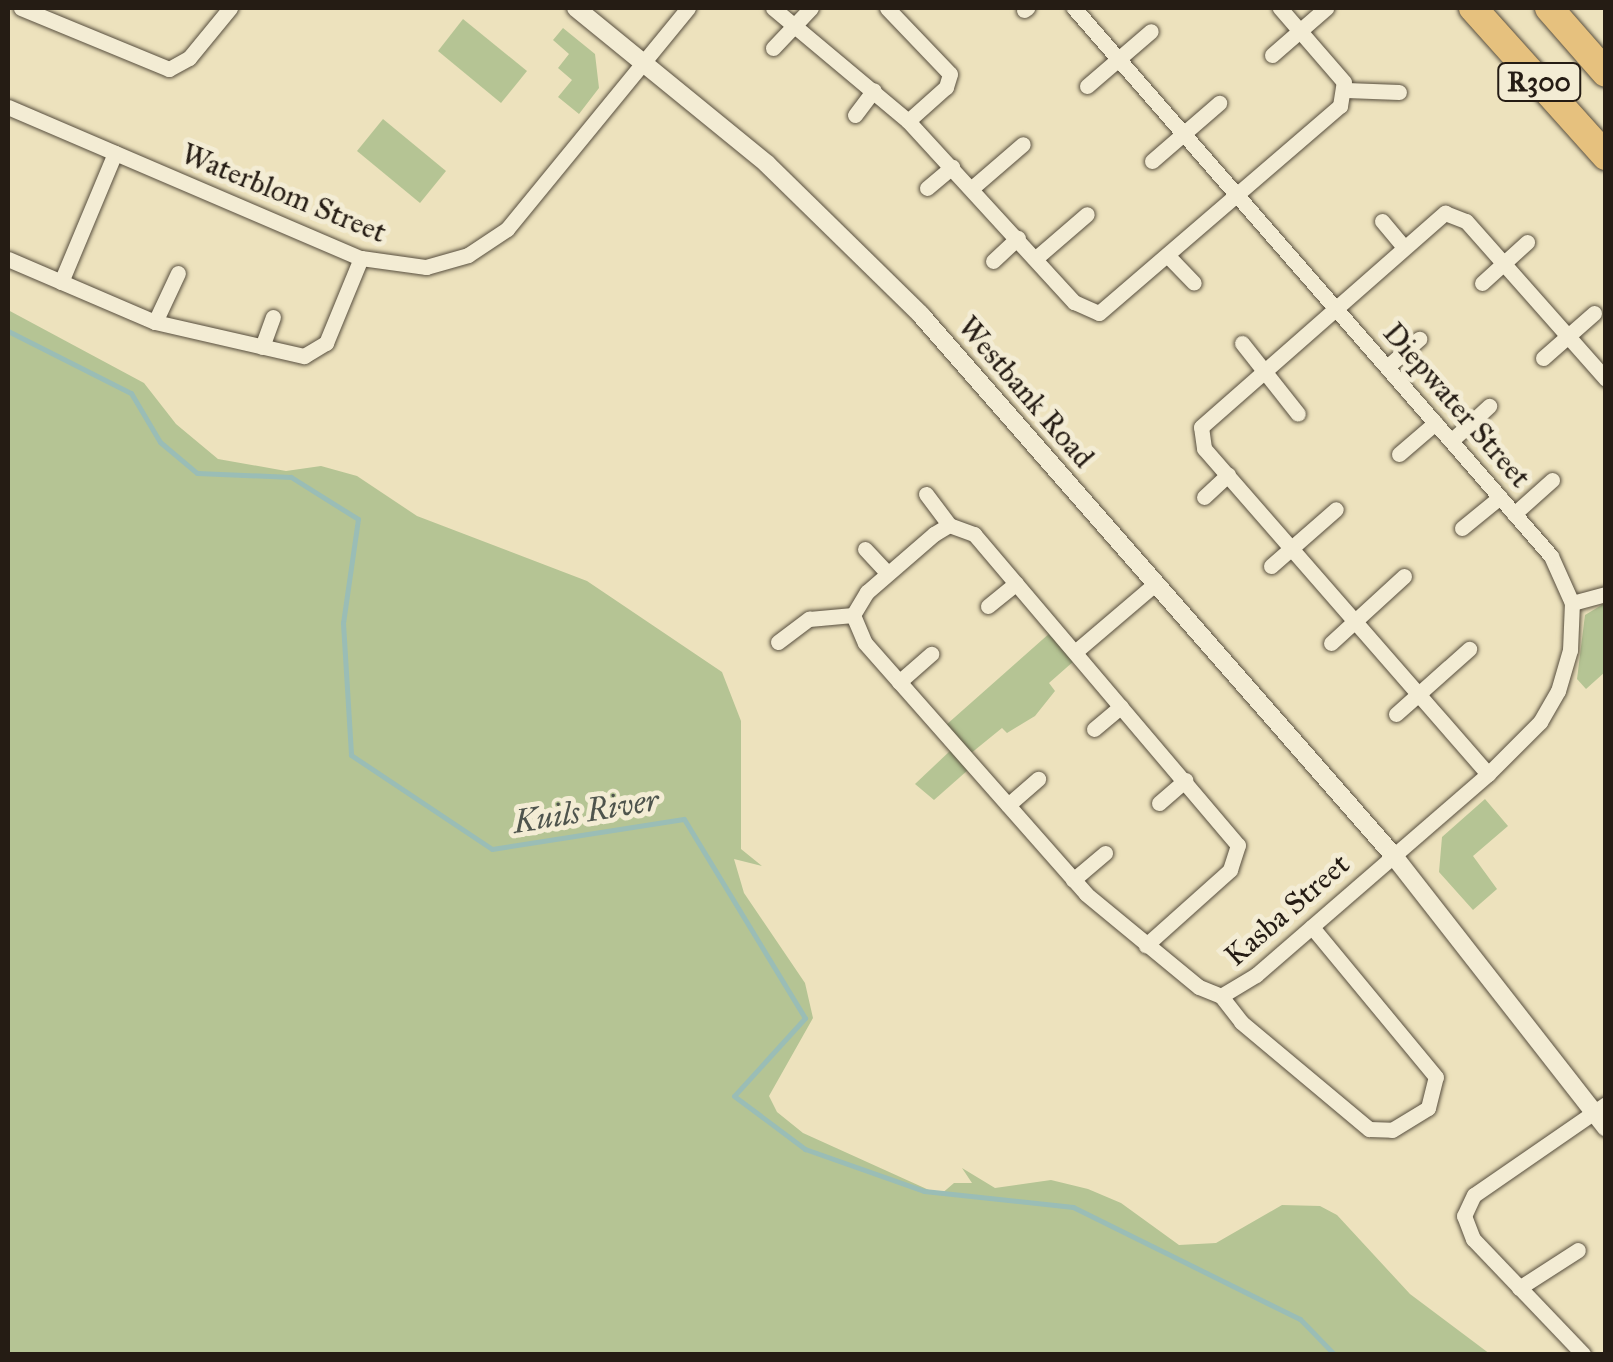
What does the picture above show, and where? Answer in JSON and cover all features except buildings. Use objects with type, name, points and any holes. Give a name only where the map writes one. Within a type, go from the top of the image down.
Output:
[{"type":"highway","name":"R300","points":[[1473,8],[1606,156]]},
{"type":"highway","name":"R300","points":[[1549,8],[1606,73]]},
{"type":"street","points":[[21,8],[56,14],[174,69],[230,8]]},
{"type":"street","name":"Westbank Road","points":[[576,8],[854,245],[1392,855],[1602,1115]]},
{"type":"street","points":[[643,62],[688,8]]},
{"type":"street","points":[[773,8],[908,121],[1074,302],[1100,313],[1340,106],[1346,90]]},
{"type":"street","points":[[773,48],[811,8]]},
{"type":"street","points":[[888,8],[950,74],[946,86],[908,121]]},
{"type":"street","name":"Diepwater Street","points":[[1074,8],[1551,556],[1572,604],[1570,650],[1558,691],[1540,722],[1488,774],[1392,855]]},
{"type":"street","points":[[1280,8],[1346,90]]},
{"type":"street","points":[[1272,55],[1326,8]]},
{"type":"street","points":[[1087,86],[1151,30]]},
{"type":"street","name":"Waterblom Street","points":[[8,107],[362,258],[426,267],[489,243],[526,210],[643,62]]},
{"type":"street","points":[[855,115],[874,90]]},
{"type":"street","points":[[1346,90],[1399,92]]},
{"type":"street","points":[[1152,161],[1218,103]]},
{"type":"street","points":[[972,188],[1023,144]]},
{"type":"street","points":[[61,282],[115,153]]},
{"type":"street","points":[[927,188],[952,167]]},
{"type":"street","points":[[1036,258],[1087,214]]},
{"type":"street","points":[[1488,774],[1204,448],[1201,427],[1438,215],[1456,214],[1606,380]]},
{"type":"street","points":[[1382,221],[1402,245]]},
{"type":"street","points":[[993,261],[1018,238]]},
{"type":"street","points":[[1482,284],[1528,242]]},
{"type":"street","points":[[1168,256],[1194,283]]},
{"type":"street","points":[[8,259],[155,322],[304,356],[320,350],[362,258]]},
{"type":"street","points":[[155,322],[178,273]]},
{"type":"street","points":[[1543,358],[1594,312]]},
{"type":"street","points":[[262,347],[273,317]]},
{"type":"street","points":[[1387,367],[1419,339]]},
{"type":"street","points":[[1242,344],[1298,414]]},
{"type":"street","points":[[1451,440],[1489,406]]},
{"type":"street","points":[[1399,454],[1435,423]]},
{"type":"street","points":[[1204,497],[1228,475]]},
{"type":"street","points":[[1514,514],[1552,480]]},
{"type":"street","points":[[926,494],[949,525],[974,534],[1236,840],[1238,857],[1146,945]]},
{"type":"street","points":[[1462,528],[1500,497]]},
{"type":"street","points":[[1270,566],[1336,509]]},
{"type":"street","points":[[778,642],[809,620],[853,615],[888,573],[949,525]]},
{"type":"street","points":[[865,548],[888,573]]},
{"type":"street","points":[[1331,643],[1404,576]]},
{"type":"street","points":[[988,606],[1016,583]]},
{"type":"street","points":[[1076,652],[1156,584]]},
{"type":"street","points":[[1572,604],[1606,594]]},
{"type":"street","name":"Kasba Street","points":[[853,615],[859,634],[1073,880],[1146,945],[1221,996],[1242,986],[1392,855]]},
{"type":"street","points":[[1396,714],[1469,649]]},
{"type":"street","points":[[899,682],[931,654]]},
{"type":"street","points":[[1094,729],[1121,706]]},
{"type":"street","points":[[1008,805],[1038,779]]},
{"type":"street","points":[[1158,803],[1185,780]]},
{"type":"street","points":[[1073,880],[1105,852]]},
{"type":"street","points":[[1221,996],[1242,1022],[1370,1129],[1392,1130],[1428,1108],[1436,1077],[1312,927]]},
{"type":"street","points":[[1584,1354],[1469,1234],[1466,1208],[1474,1195],[1602,1115]]},
{"type":"street","points":[[1519,1288],[1578,1250]]},
{"type":"green space","points":[[463,19],[527,71],[501,103],[438,51]]},
{"type":"green space","points":[[563,28],[595,54],[599,88],[579,114],[558,97],[572,80],[558,68],[569,54],[553,40]]},
{"type":"green space","points":[[383,119],[446,171],[420,203],[357,151]]},
{"type":"green space","points":[[8,310],[144,383],[176,424],[218,459],[286,471],[321,466],[357,476],[417,516],[587,581],[722,672],[741,721],[741,849],[762,866],[734,859],[744,893],[805,983],[813,1018],[769,1096],[777,1112],[803,1133],[940,1195],[954,1183],[972,1183],[962,1168],[995,1188],[1051,1180],[1088,1189],[1121,1203],[1179,1245],[1216,1243],[1282,1205],[1320,1206],[1337,1215],[1410,1294],[1490,1354],[8,1354]]},
{"type":"green space","points":[[1605,603],[1605,672],[1586,689],[1577,679],[1585,615]]},
{"type":"green space","points":[[1051,632],[1074,661],[1049,683],[1055,691],[1035,716],[1007,733],[1002,728],[970,754],[946,725]]},
{"type":"green space","points":[[951,750],[968,770],[934,800],[915,784]]},
{"type":"green space","points":[[1485,799],[1508,826],[1473,856],[1497,889],[1473,910],[1439,872],[1442,837]]},
{"type":"waterway","name":"Kuils River","points":[[8,331],[131,393],[160,442],[197,473],[291,477],[358,519],[343,623],[351,755],[492,849],[684,819],[805,1018],[734,1096],[805,1149],[924,1191],[1073,1207],[1300,1319],[1334,1354]]}]
